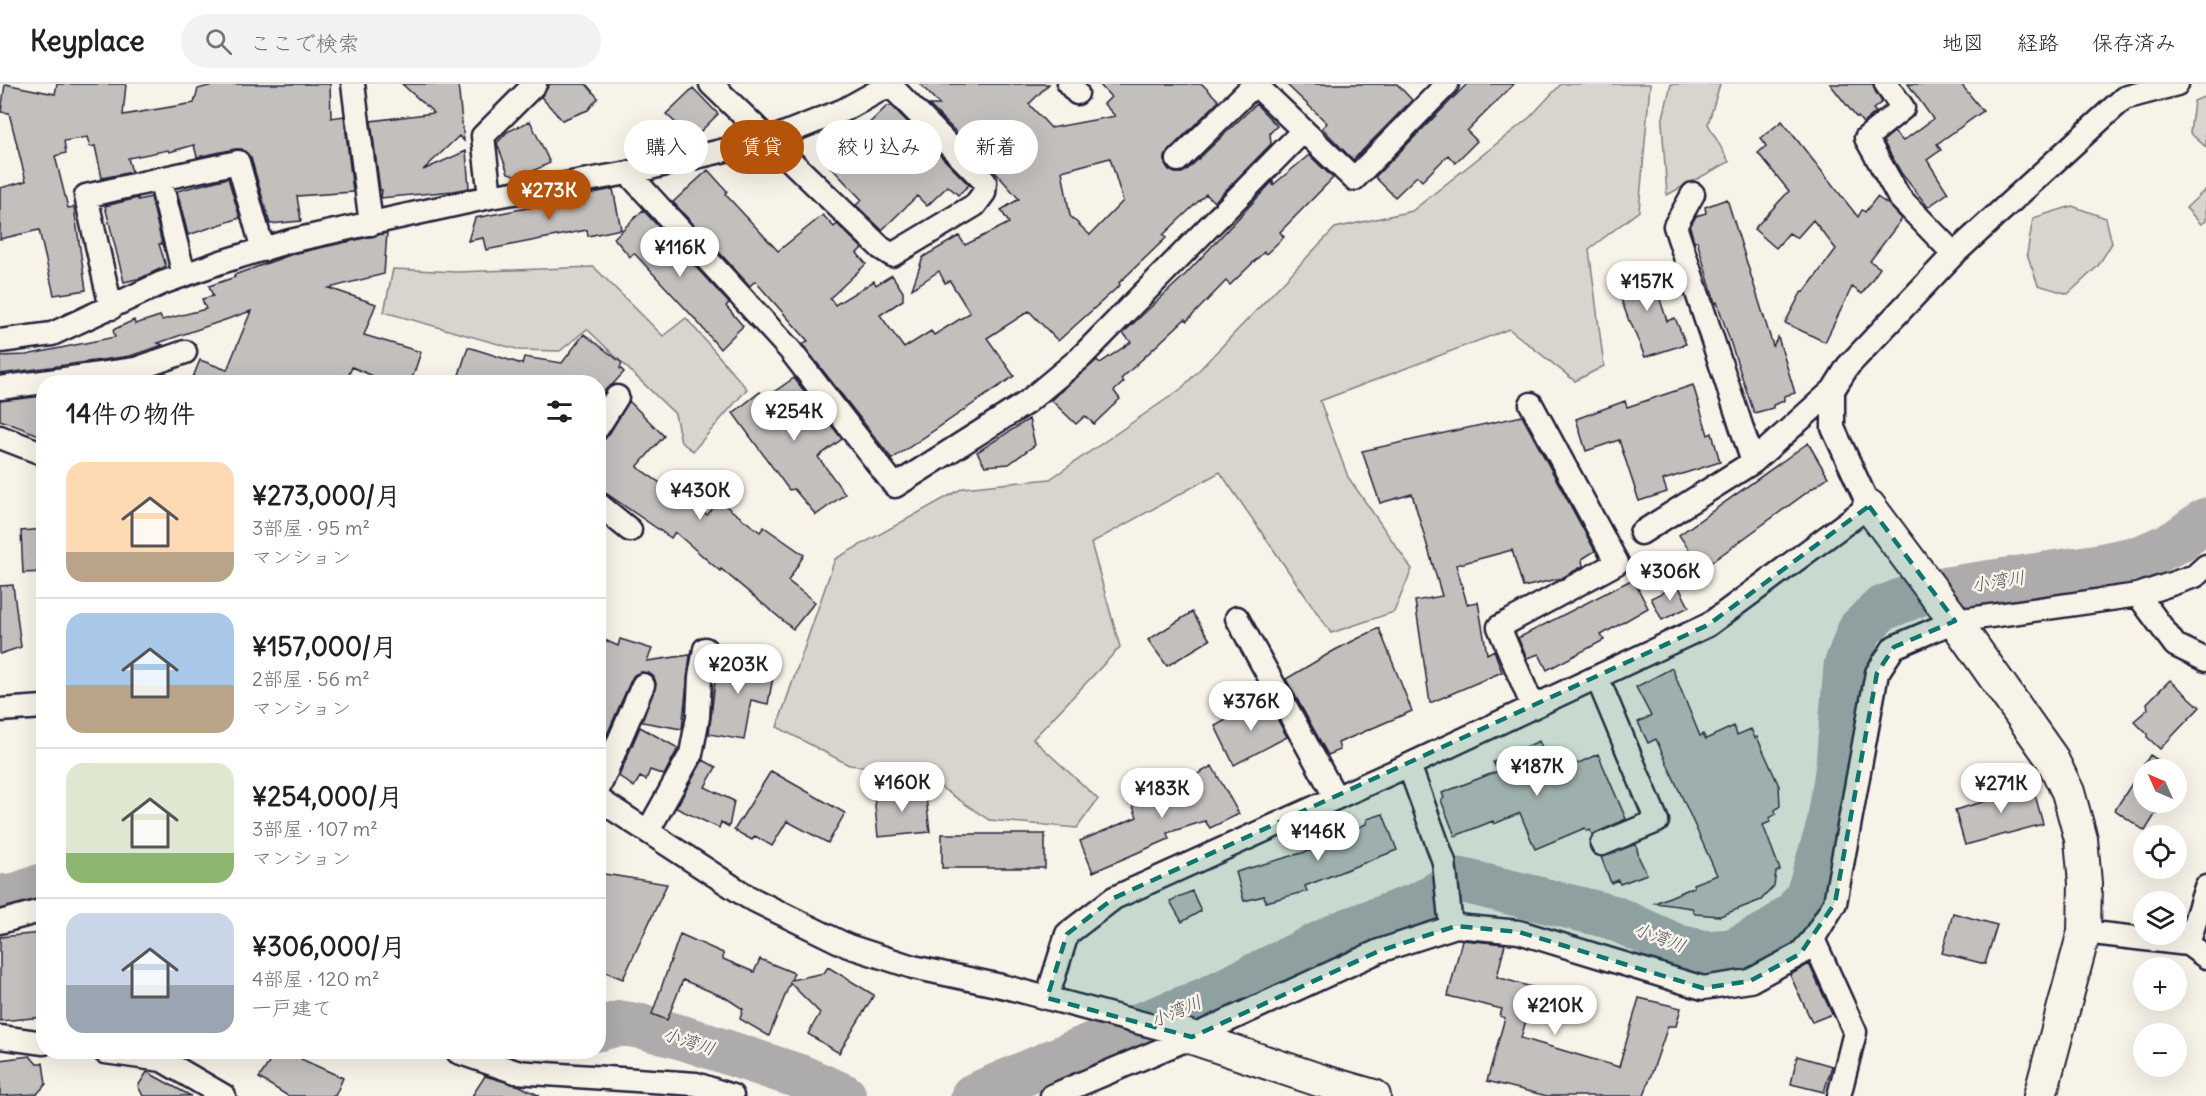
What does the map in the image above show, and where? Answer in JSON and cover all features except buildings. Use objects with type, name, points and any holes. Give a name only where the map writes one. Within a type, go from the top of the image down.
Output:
[{"type":"street","points":[[353,84],[372,224]]},
{"type":"street","points":[[490,197],[483,136],[535,84]]},
{"type":"street","points":[[804,126],[844,110],[891,84],[985,182],[984,193],[975,205],[892,255],[881,248],[804,174]]},
{"type":"street","points":[[1178,160],[1261,86],[1302,132],[1354,179],[1447,84]]},
{"type":"street","points":[[1886,84],[1904,108],[1866,138],[1899,196],[1954,254]]},
{"type":"street","points":[[1641,533],[1753,462],[1833,390],[1848,366],[1954,254],[2124,98],[2177,84]]},
{"type":"street","points":[[715,85],[749,120]]},
{"type":"street","points":[[629,174],[790,350],[895,486],[1026,403],[1080,358],[1302,132]]},
{"type":"street","points":[[111,308],[86,196],[238,162],[263,250]]},
{"type":"street","points":[[0,341],[52,334],[162,283],[290,241],[490,197],[624,174]]},
{"type":"street","points":[[160,179],[184,275]]},
{"type":"street","points":[[1693,194],[1675,226],[1753,462]]},
{"type":"street","points":[[93,375],[136,369],[185,352]]},
{"type":"street","points":[[0,388],[36,383]]},
{"type":"street","points":[[1833,390],[1833,428],[1869,506],[1953,618],[2051,757],[2068,792],[2080,839],[2085,883],[2084,932],[2040,1096]]},
{"type":"street","points":[[606,415],[617,398]]},
{"type":"street","points":[[1531,404],[1617,563],[1499,627],[1533,707]]},
{"type":"street","points":[[0,437],[36,451]]},
{"type":"street","points":[[1047,998],[1067,934],[1113,898],[1409,765],[1708,625],[1869,506]]},
{"type":"street","points":[[606,510],[630,530]]},
{"type":"street","points":[[1053,1096],[1184,1034],[1379,951],[1456,926],[1519,932],[1703,988],[1750,981],[1800,954],[1813,939],[1835,903],[1877,673],[1894,647],[1953,618],[2138,596],[2195,576],[2206,566]]},
{"type":"street","points":[[2138,596],[2175,645],[2206,660]]},
{"type":"street","points":[[1237,618],[1336,798]]},
{"type":"street","points":[[648,831],[691,754],[698,717],[700,677],[705,650]]},
{"type":"street","points":[[1597,677],[1658,821],[1602,844]]},
{"type":"street","points":[[606,771],[642,685]]},
{"type":"street","points":[[0,710],[36,708]]},
{"type":"street","points":[[1409,765],[1444,862],[1450,927]]},
{"type":"street","points":[[606,804],[748,897],[848,946],[913,967],[1047,998],[1184,1034],[1322,1081],[1374,1096]]},
{"type":"street","points":[[2084,932],[2197,950],[2206,887]]},
{"type":"street","points":[[0,922],[36,912]]},
{"type":"street","points":[[1813,939],[1855,1032],[1839,1096]]},
{"type":"street","points":[[0,1037],[36,1042]]},
{"type":"street","points":[[166,1059],[224,1096]]},
{"type":"street","points":[[478,1059],[516,1072],[696,1084],[725,1095]]},
{"type":"highlighted area","points":[[1869,506],[1955,621],[1894,647],[1877,673],[1835,903],[1800,954],[1750,981],[1703,988],[1519,932],[1456,926],[1379,951],[1192,1037],[1047,998],[1067,934],[1114,898],[1708,625]]},
{"type":"shaded area","points":[[1561,84],[1650,84],[1639,211],[1589,249],[1604,366],[1575,381],[1509,329],[1320,401],[1348,477],[1412,569],[1394,612],[1331,633],[1220,472],[1091,543],[1120,647],[1033,739],[1098,799],[1077,828],[989,820],[918,772],[849,765],[777,727],[835,559],[963,488],[1050,479],[1181,389],[1335,228],[1412,211],[1530,117]]},
{"type":"shaded area","points":[[1671,84],[1720,84],[1708,124],[1729,162],[1667,195],[1662,122]]},
{"type":"shaded area","points":[[2206,96],[2206,147],[2190,133],[2194,101]]},
{"type":"shaded area","points":[[2206,189],[2206,221],[2201,224],[2186,208]]},
{"type":"shaded area","points":[[2072,206],[2106,218],[2112,243],[2098,266],[2068,294],[2038,285],[2027,254],[2033,218]]},
{"type":"shaded area","points":[[594,267],[663,336],[686,318],[747,389],[693,451],[681,442],[675,414],[587,329],[560,351],[520,350],[384,312],[393,269],[457,272]]},
{"type":"waterway","name":"小湾川","points":[[973,1096],[1119,1033],[1205,1000],[1346,931],[1422,903],[1460,880],[1612,917],[1678,947],[1706,953],[1732,951],[1771,932],[1796,912],[1808,895],[1829,825],[1838,765],[1846,666],[1860,629],[1881,609],[1921,593],[2099,566],[2142,557],[2176,542],[2206,520]]},
{"type":"waterway","name":"小湾川","points":[[0,897],[17,895],[36,888]]},
{"type":"waterway","name":"小湾川","points":[[606,1027],[621,1023],[684,1038],[798,1076],[844,1096]]}]
